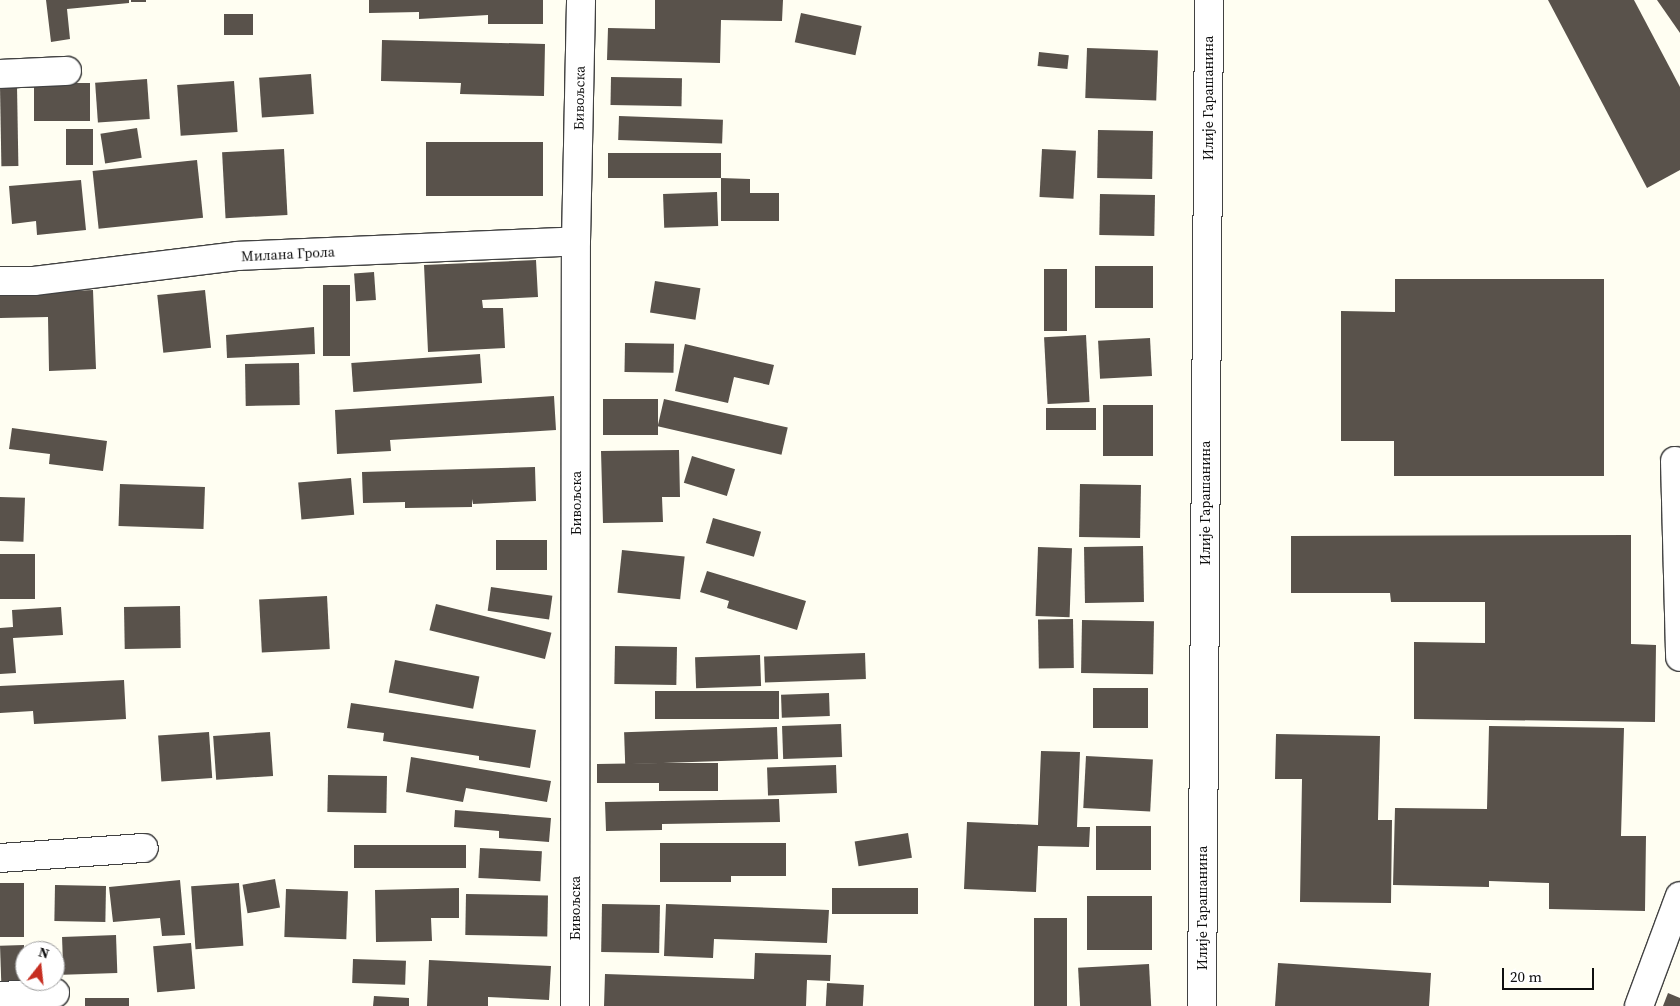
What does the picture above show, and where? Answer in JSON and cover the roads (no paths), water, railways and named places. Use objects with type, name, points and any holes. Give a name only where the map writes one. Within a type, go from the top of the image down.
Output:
[{"type":"street","name":"Бивољска","points":[[575,1006],[576,240],[581,0]]},
{"type":"street","name":"Илије Гарашанина","points":[[1202,1006],[1209,0]]},
{"type":"street","points":[[0,74],[67,71]]},
{"type":"street","name":"Милана Грола","points":[[0,281],[34,281],[238,256],[576,240]]},
{"type":"street","points":[[1675,461],[1680,657]]},
{"type":"street","points":[[0,858],[144,848]]},
{"type":"street","points":[[1639,1006],[1680,896]]},
{"type":"street","points":[[0,996],[55,993]]}]
